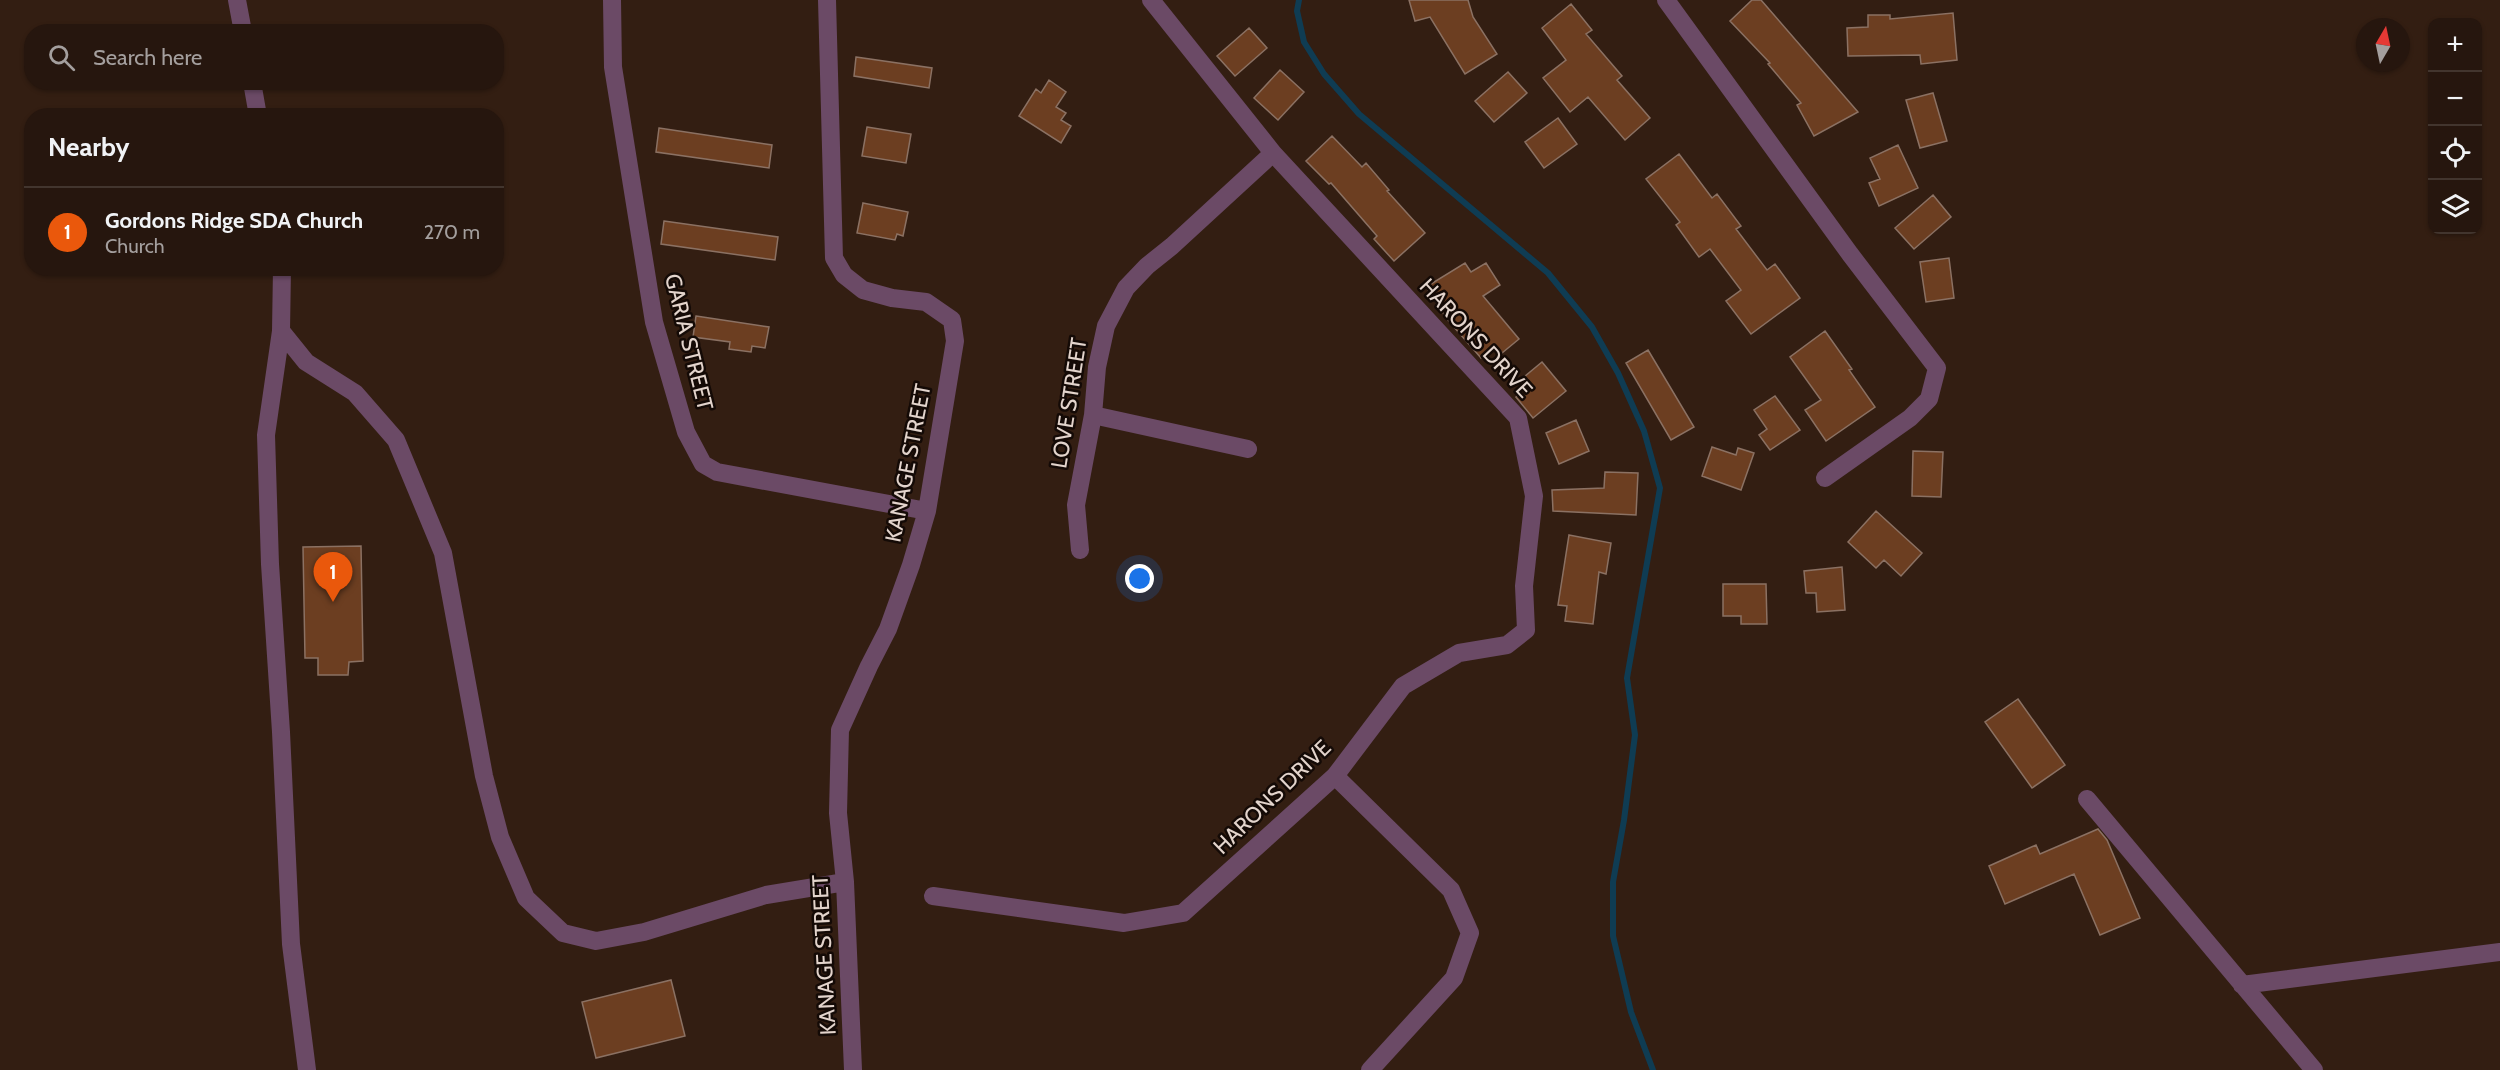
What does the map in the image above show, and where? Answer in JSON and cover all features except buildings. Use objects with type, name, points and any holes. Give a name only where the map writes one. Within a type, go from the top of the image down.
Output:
[{"type":"street","points":[[237,0],[242,24]]},
{"type":"street","name":"GARIA STREET","points":[[612,0],[613,67],[654,322],[686,432],[704,464],[717,472],[927,512]]},
{"type":"street","name":"KANAGE STREET","points":[[827,0],[834,258],[844,275],[863,290],[892,298],[926,302],[952,321],[955,340],[927,512],[912,565],[888,629],[868,666],[840,730],[838,813],[845,882],[853,1070]]},
{"type":"street","name":"HARONS DRIVE","points":[[933,896],[1124,923],[1183,913],[1335,776],[1403,686],[1459,653],[1507,645],[1526,630],[1524,586],[1534,496],[1518,418],[1273,153],[1151,0]]},
{"type":"street","points":[[1666,0],[1850,254],[1937,368],[1929,399],[1910,418],[1825,478]]},
{"type":"street","points":[[253,90],[257,108]]},
{"type":"street","name":"LOVE STREET","points":[[1080,550],[1076,505],[1093,415],[1097,367],[1106,326],[1126,288],[1147,266],[1172,246],[1273,153]]},
{"type":"street","points":[[282,276],[281,331],[266,435],[269,552],[291,944],[307,1070]]},
{"type":"street","points":[[281,331],[306,362],[355,393],[396,440],[443,554],[484,776],[500,837],[525,898],[563,933],[596,941],[644,932],[766,895],[845,882]]},
{"type":"street","points":[[1093,415],[1248,449]]},
{"type":"street","points":[[1335,776],[1451,890],[1470,933],[1454,978],[1370,1070]]},
{"type":"street","points":[[2087,799],[2314,1070]]},
{"type":"street","points":[[2242,985],[2500,952]]},
{"type":"waterway","points":[[1299,0],[1297,11],[1304,42],[1324,74],[1359,114],[1548,273],[1592,327],[1618,373],[1644,431],[1660,488],[1627,678],[1635,735],[1613,882],[1613,936],[1631,1012],[1653,1070]]},
{"type":"place","name":"Gordons Ridge SDA Church","points":[[333,602]]}]
